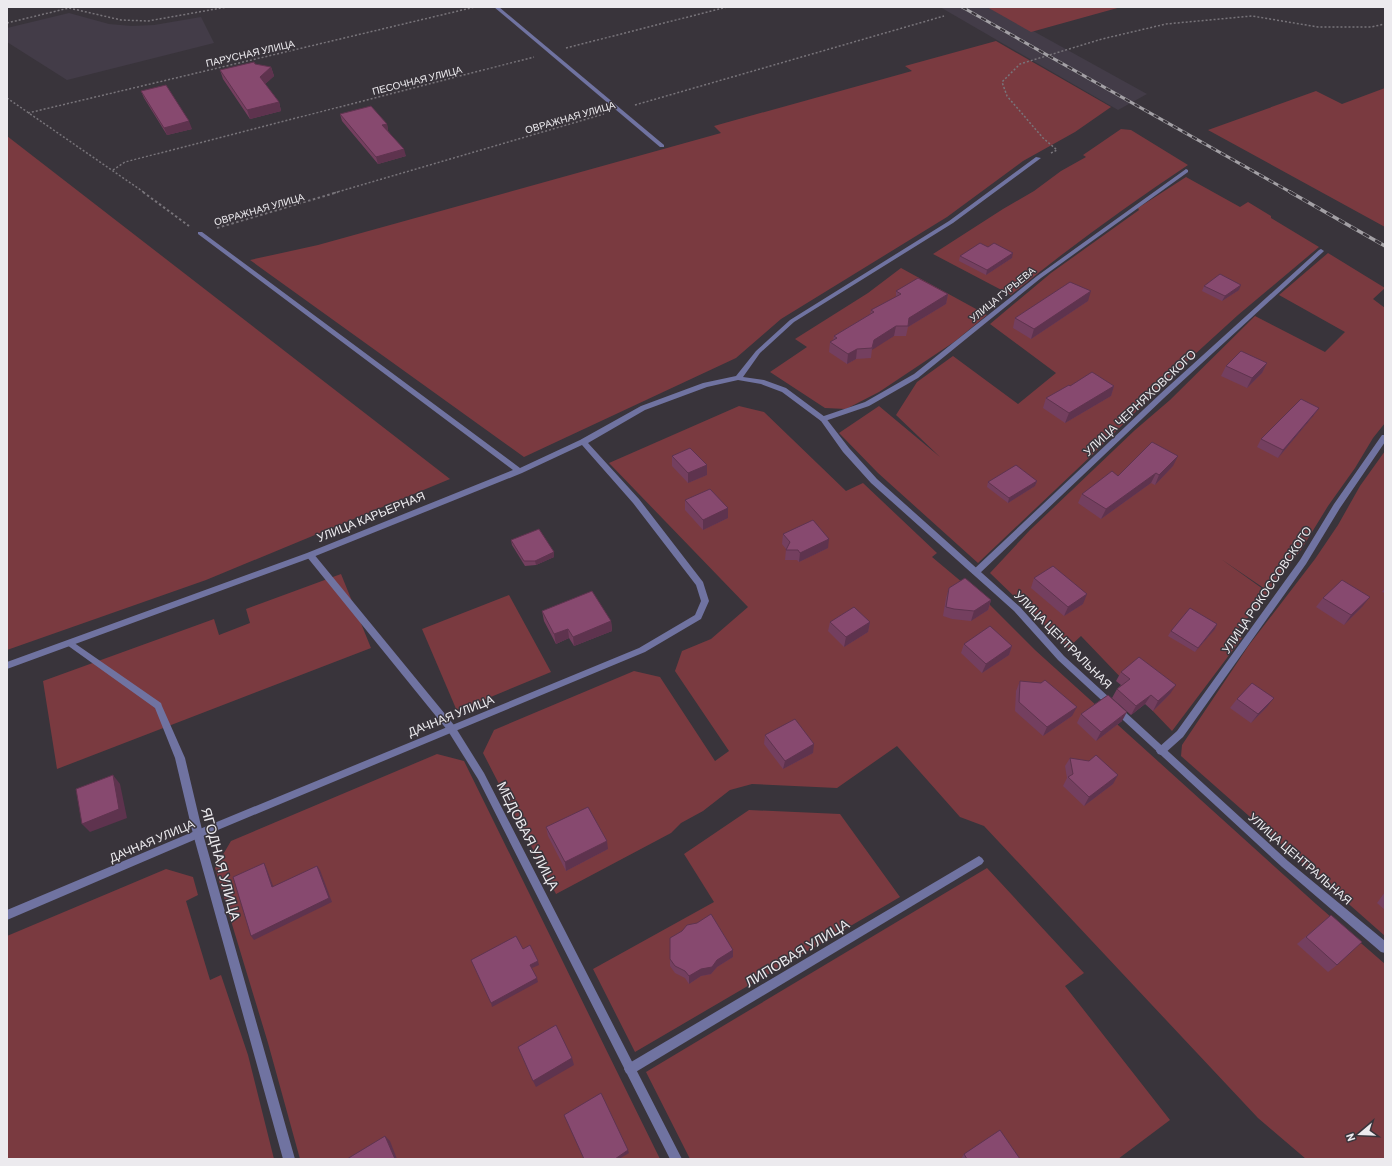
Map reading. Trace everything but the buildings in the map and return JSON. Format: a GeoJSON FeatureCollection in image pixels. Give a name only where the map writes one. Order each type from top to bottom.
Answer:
{"type":"FeatureCollection","features":[{"type":"Feature","properties":{"kind":"street"},"geometry":{"type":"LineString","coordinates":[[496,7],[617,110],[662,146]]}},
{"type":"Feature","properties":{"kind":"street"},"geometry":{"type":"LineString","coordinates":[[738,378],[758,352],[792,321],[951,222],[1038,158]]}},
{"type":"Feature","properties":{"kind":"street","name":"УЛИЦА ГУРЬЕВА"},"geometry":{"type":"LineString","coordinates":[[823,419],[868,404],[916,376],[1039,277],[1186,171]]}},
{"type":"Feature","properties":{"kind":"street"},"geometry":{"type":"LineString","coordinates":[[200,234],[518,471]]}},
{"type":"Feature","properties":{"kind":"street","name":"УЛИЦА ЧЕРНЯХОВСКОГО"},"geometry":{"type":"LineString","coordinates":[[976,572],[1162,396],[1321,251]]}},
{"type":"Feature","properties":{"kind":"street","name":"УЛИЦА ЦЕНТРАЛЬНАЯ"},"geometry":{"type":"LineString","coordinates":[[738,378],[762,382],[784,390],[823,419],[846,450],[874,481],[1017,609],[1061,658],[1285,864],[1385,948]]}},
{"type":"Feature","properties":{"kind":"street","name":"УЛИЦА КАРЬЕРНАЯ"},"geometry":{"type":"LineString","coordinates":[[7,666],[310,554],[518,471],[584,442],[643,408],[705,385],[738,378]]}},
{"type":"Feature","properties":{"kind":"street","name":"УЛИЦА РОКОССОВСКОГО"},"geometry":{"type":"LineString","coordinates":[[1161,751],[1180,734],[1303,562],[1337,506],[1385,437]]}},
{"type":"Feature","properties":{"kind":"street","name":"ДАЧНАЯ УЛИЦА"},"geometry":{"type":"LineString","coordinates":[[7,916],[451,728],[642,650],[698,617],[705,601],[700,584],[636,501],[584,442]]}},
{"type":"Feature","properties":{"kind":"street","name":"МЕДОВАЯ УЛИЦА"},"geometry":{"type":"LineString","coordinates":[[310,554],[451,728],[481,776],[676,1159]]}},
{"type":"Feature","properties":{"kind":"street","name":"ЯГОДНАЯ УЛИЦА"},"geometry":{"type":"LineString","coordinates":[[70,643],[158,706],[180,758],[198,834],[289,1159]]}},
{"type":"Feature","properties":{"kind":"street","name":"ЛИПОВАЯ УЛИЦА"},"geometry":{"type":"LineString","coordinates":[[630,1069],[979,861]]}},
{"type":"Feature","properties":{"kind":"path"},"geometry":{"type":"LineString","coordinates":[[7,23],[69,8],[121,20],[148,21],[227,7]]}},
{"type":"Feature","properties":{"kind":"path","name":"ПАРУСНАЯ УЛИЦА"},"geometry":{"type":"LineString","coordinates":[[27,114],[475,7]]}},
{"type":"Feature","properties":{"kind":"path","name":"ПЕСОЧНАЯ УЛИЦА"},"geometry":{"type":"LineString","coordinates":[[113,170],[124,162],[727,7]]}},
{"type":"Feature","properties":{"kind":"path","name":"ОВРАЖНАЯ УЛИЦА"},"geometry":{"type":"LineString","coordinates":[[200,234],[617,110],[944,16]]}},
{"type":"Feature","properties":{"kind":"path"},"geometry":{"type":"LineString","coordinates":[[1038,158],[1058,150],[1043,138],[1007,96],[1002,82],[1020,64],[1102,39],[1166,24],[1252,16],[1318,27],[1371,27],[1385,24]]}},
{"type":"Feature","properties":{"kind":"path"},"geometry":{"type":"LineString","coordinates":[[7,98],[27,114],[113,170],[200,234]]}},
{"type":"Feature","properties":{"kind":"shaded area"},"geometry":{"type":"Polygon","coordinates":[[[940,7],[990,7],[1147,94],[1118,110],[940,7]]]}},
{"type":"Feature","properties":{"kind":"shaded area"},"geometry":{"type":"Polygon","coordinates":[[[987,7],[1121,7],[1031,32],[987,7]]]}},
{"type":"Feature","properties":{"kind":"shaded area"},"geometry":{"type":"Polygon","coordinates":[[[69,13],[109,24],[132,26],[154,25],[201,17],[214,43],[67,80],[7,42],[7,28],[69,13]]]}},
{"type":"Feature","properties":{"kind":"shaded area"},"geometry":{"type":"Polygon","coordinates":[[[996,41],[1111,107],[1075,132],[1023,161],[947,217],[781,319],[736,358],[524,457],[250,260],[318,245],[721,133],[714,126],[912,71],[905,66],[996,41]]]}},
{"type":"Feature","properties":{"kind":"shaded area"},"geometry":{"type":"Polygon","coordinates":[[[1385,88],[1385,227],[1208,130],[1316,91],[1342,104],[1385,88]]]}},
{"type":"Feature","properties":{"kind":"shaded area"},"geometry":{"type":"Polygon","coordinates":[[[1121,129],[1131,130],[1188,165],[1098,228],[1011,295],[933,254],[1034,191],[1061,171],[1086,157],[1083,155],[1121,129]]]}},
{"type":"Feature","properties":{"kind":"shaded area"},"geometry":{"type":"Polygon","coordinates":[[[7,136],[450,479],[206,580],[7,650],[7,136]]]}},
{"type":"Feature","properties":{"kind":"shaded area"},"geometry":{"type":"Polygon","coordinates":[[[1186,177],[1240,207],[1248,202],[1271,216],[1271,218],[1319,247],[1238,315],[1182,366],[1092,455],[978,563],[878,473],[839,433],[879,406],[940,457],[896,415],[917,382],[953,356],[1018,404],[1056,373],[990,324],[1051,273],[1139,210],[1138,208],[1186,177]]]}},
{"type":"Feature","properties":{"kind":"shaded area"},"geometry":{"type":"Polygon","coordinates":[[[1328,253],[1385,288],[1373,299],[1385,308],[1385,423],[1373,438],[1355,468],[1328,506],[1301,550],[1268,591],[1221,559],[1270,594],[1234,633],[1242,638],[1172,731],[1081,636],[1068,648],[990,573],[1030,530],[1135,430],[1170,400],[1255,316],[1325,352],[1345,332],[1279,295],[1328,253]]]}},
{"type":"Feature","properties":{"kind":"shaded area"},"geometry":{"type":"Polygon","coordinates":[[[901,268],[987,315],[954,342],[879,392],[846,409],[825,408],[770,372],[807,347],[795,339],[868,293],[901,268]]]}},
{"type":"Feature","properties":{"kind":"shaded area"},"geometry":{"type":"Polygon","coordinates":[[[739,406],[764,412],[846,491],[863,483],[937,553],[932,557],[963,583],[966,581],[1035,650],[1316,904],[1385,964],[1385,1159],[1306,1159],[1258,1118],[984,826],[960,817],[897,746],[837,788],[752,784],[730,790],[703,811],[681,823],[671,833],[556,894],[483,753],[494,730],[634,671],[660,677],[715,761],[729,751],[675,671],[682,651],[711,639],[748,607],[609,463],[739,406]]]}},
{"type":"Feature","properties":{"kind":"shaded area"},"geometry":{"type":"Polygon","coordinates":[[[1385,451],[1385,936],[1181,756],[1182,745],[1249,645],[1315,559],[1338,525],[1360,486],[1385,451]]]}},
{"type":"Feature","properties":{"kind":"shaded area"},"geometry":{"type":"Polygon","coordinates":[[[341,574],[371,648],[57,769],[43,681],[214,619],[219,635],[250,623],[246,609],[341,574]]]}},
{"type":"Feature","properties":{"kind":"shaded area"},"geometry":{"type":"Polygon","coordinates":[[[509,595],[551,672],[457,711],[422,629],[509,595]]]}},
{"type":"Feature","properties":{"kind":"shaded area"},"geometry":{"type":"Polygon","coordinates":[[[437,754],[464,761],[660,1159],[300,1159],[268,1043],[215,868],[231,841],[437,754]]]}},
{"type":"Feature","properties":{"kind":"shaded area"},"geometry":{"type":"Polygon","coordinates":[[[749,810],[840,814],[900,897],[635,1052],[593,969],[714,902],[684,854],[749,810]]]}},
{"type":"Feature","properties":{"kind":"shaded area"},"geometry":{"type":"Polygon","coordinates":[[[987,868],[1084,973],[1065,986],[1170,1120],[1118,1159],[690,1159],[646,1072],[987,868]]]}},
{"type":"Feature","properties":{"kind":"shaded area"},"geometry":{"type":"Polygon","coordinates":[[[166,869],[193,877],[198,895],[186,901],[210,980],[221,975],[248,1055],[274,1159],[7,1159],[7,936],[166,869]]]}},
{"type":"Feature","properties":{"kind":"railway"},"geometry":{"type":"LineString","coordinates":[[962,7],[1292,193]]}},
{"type":"Feature","properties":{"kind":"railway"},"geometry":{"type":"LineString","coordinates":[[1290,192],[1385,246]]}}]}
